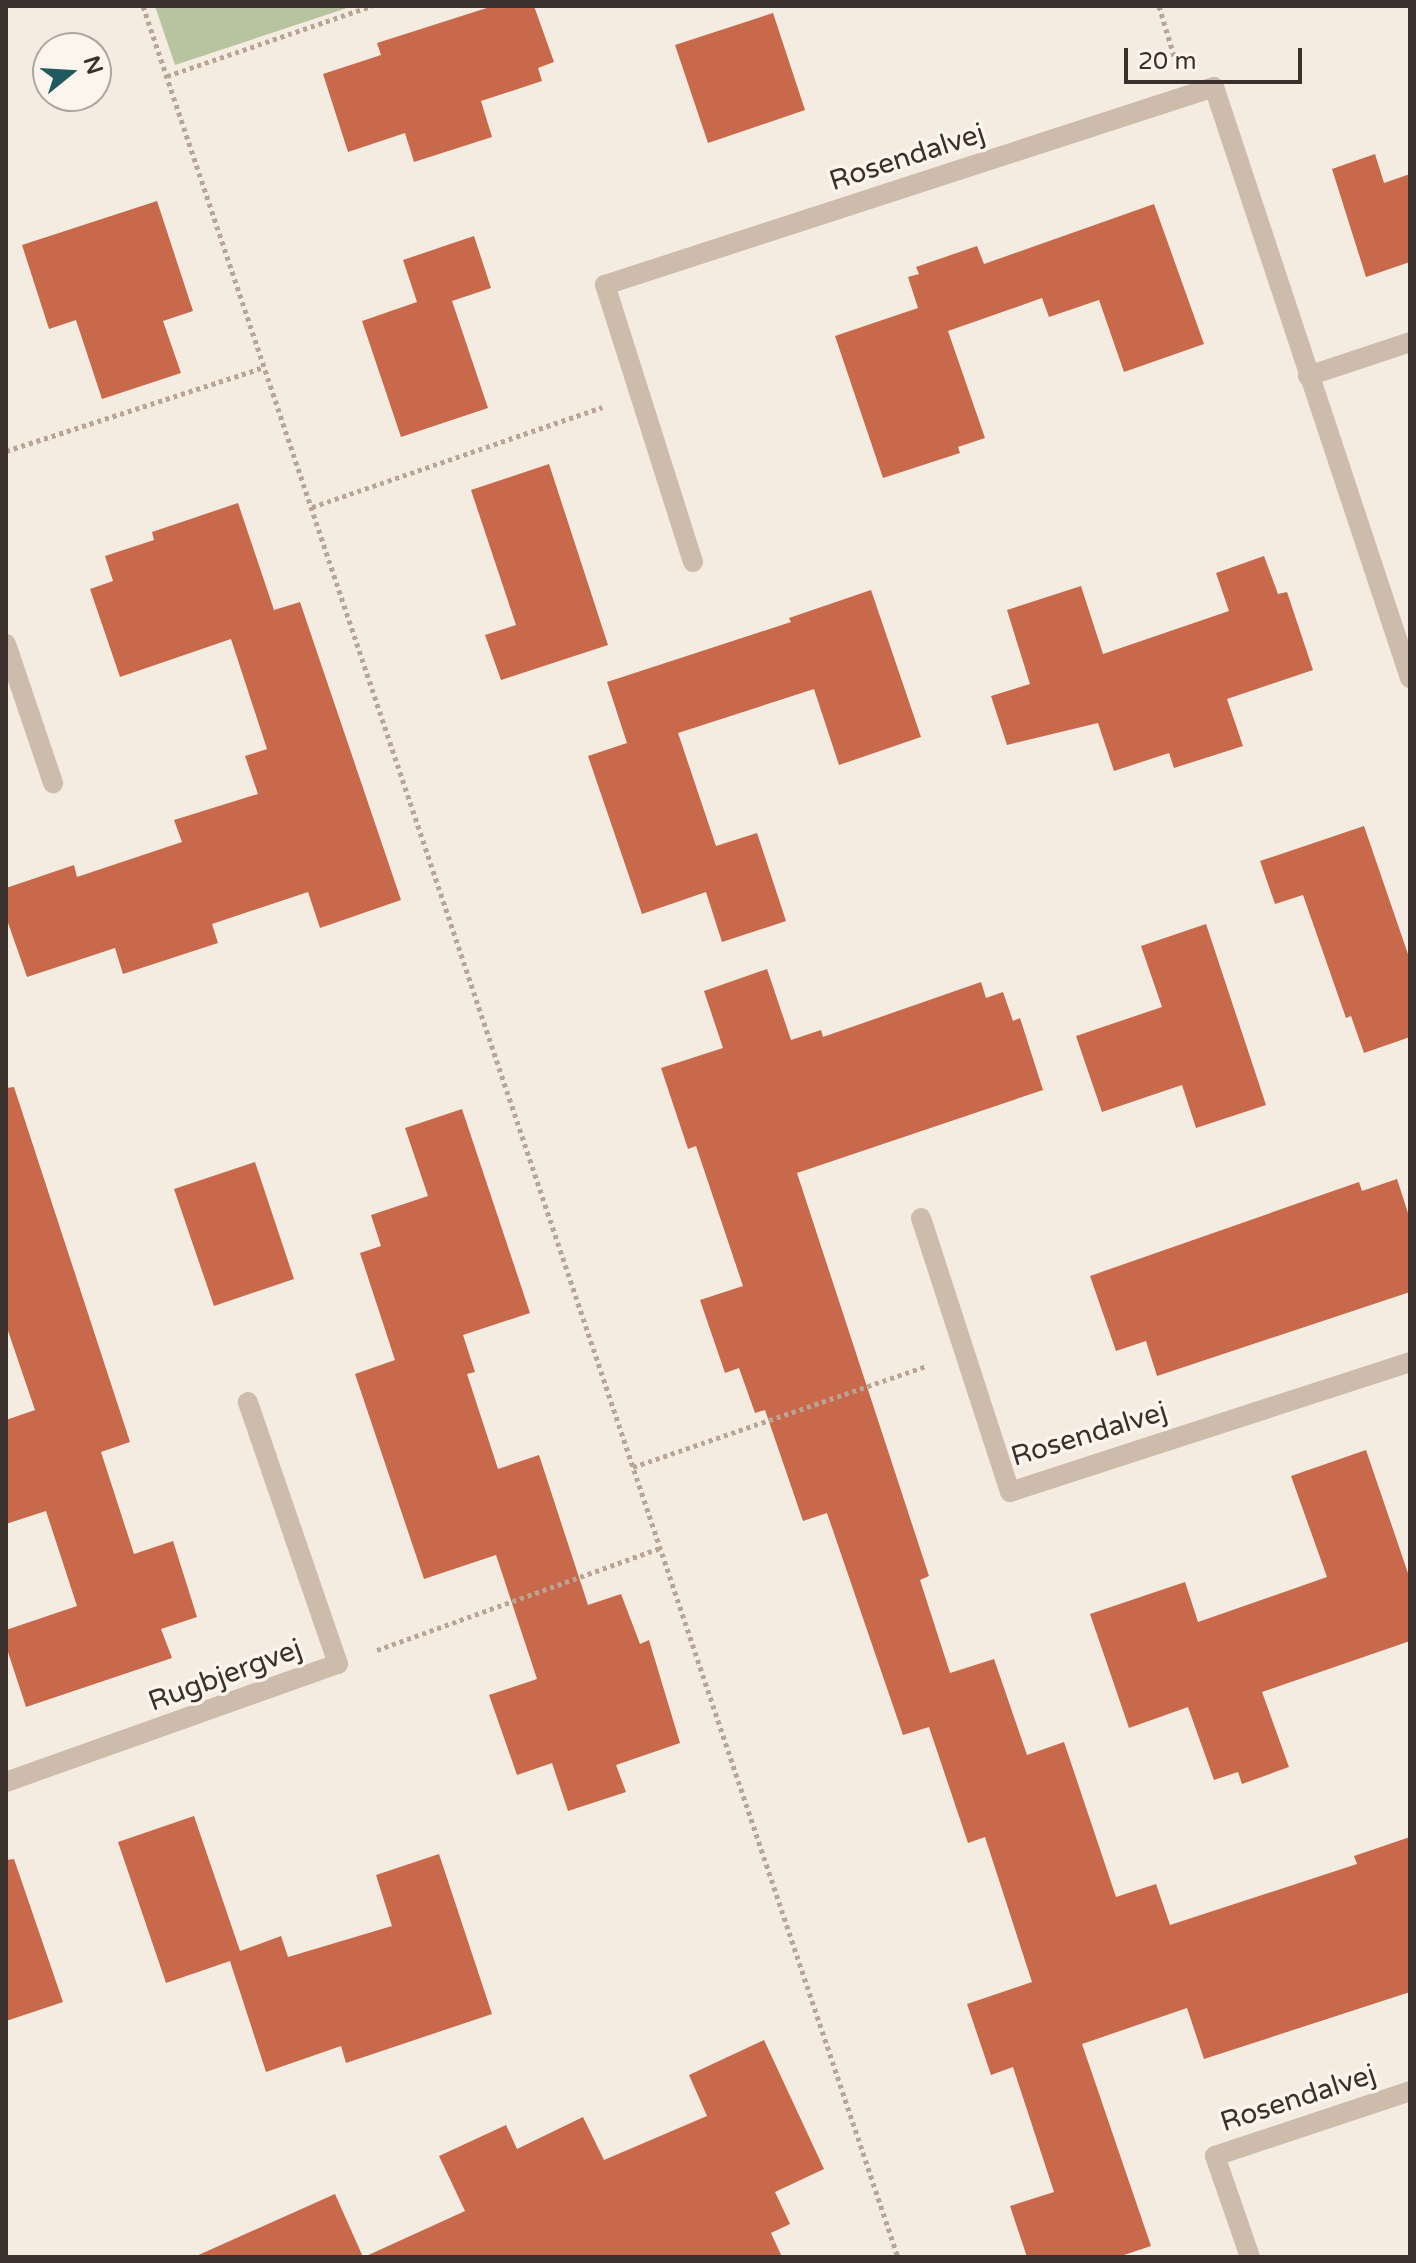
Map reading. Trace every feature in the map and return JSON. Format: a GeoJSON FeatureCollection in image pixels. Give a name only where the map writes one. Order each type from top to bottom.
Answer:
{"type":"FeatureCollection","features":[{"type":"Feature","properties":{"kind":"street","name":"Rosendalvej"},"geometry":{"type":"LineString","coordinates":[[693,562],[605,285],[1214,87],[1410,678]]}},
{"type":"Feature","properties":{"kind":"street"},"geometry":{"type":"LineString","coordinates":[[1308,376],[1410,342]]}},
{"type":"Feature","properties":{"kind":"street"},"geometry":{"type":"LineString","coordinates":[[6,644],[53,783]]}},
{"type":"Feature","properties":{"kind":"street","name":"Rosendalvej"},"geometry":{"type":"LineString","coordinates":[[921,1218],[1010,1492],[1410,1362]]}},
{"type":"Feature","properties":{"kind":"street","name":"Rugbjergvej"},"geometry":{"type":"LineString","coordinates":[[6,1782],[338,1664],[248,1402]]}},
{"type":"Feature","properties":{"kind":"street","name":"Rosendalvej"},"geometry":{"type":"LineString","coordinates":[[1250,2257],[1215,2156],[1410,2091]]}},
{"type":"Feature","properties":{"kind":"path"},"geometry":{"type":"LineString","coordinates":[[143,6],[898,2257]]}},
{"type":"Feature","properties":{"kind":"path"},"geometry":{"type":"LineString","coordinates":[[167,76],[372,6]]}},
{"type":"Feature","properties":{"kind":"path"},"geometry":{"type":"LineString","coordinates":[[1159,6],[1186,96]]}},
{"type":"Feature","properties":{"kind":"path"},"geometry":{"type":"LineString","coordinates":[[6,451],[265,367]]}},
{"type":"Feature","properties":{"kind":"path"},"geometry":{"type":"LineString","coordinates":[[312,507],[639,395]]}},
{"type":"Feature","properties":{"kind":"path"},"geometry":{"type":"LineString","coordinates":[[633,1467],[965,1353]]}},
{"type":"Feature","properties":{"kind":"path"},"geometry":{"type":"LineString","coordinates":[[338,1664],[661,1548]]}},
{"type":"Feature","properties":{"kind":"green space"},"geometry":{"type":"Polygon","coordinates":[[[155,6],[353,6],[175,65],[155,6]]]}},
{"type":"Feature","properties":{"kind":"building"},"geometry":{"type":"Polygon","coordinates":[[[493,6],[534,6],[554,62],[538,68],[542,81],[481,101],[492,137],[414,162],[405,133],[348,152],[323,74],[381,55],[377,43],[493,6]]]}},
{"type":"Feature","properties":{"kind":"building"},"geometry":{"type":"Polygon","coordinates":[[[773,13],[805,110],[708,143],[675,45],[773,13]]]}},
{"type":"Feature","properties":{"kind":"building"},"geometry":{"type":"Polygon","coordinates":[[[1375,154],[1384,183],[1410,174],[1410,262],[1366,277],[1332,169],[1375,154]]]}},
{"type":"Feature","properties":{"kind":"building"},"geometry":{"type":"Polygon","coordinates":[[[157,201],[193,311],[163,321],[181,373],[102,399],[76,320],[49,329],[22,245],[157,201]]]}},
{"type":"Feature","properties":{"kind":"building"},"geometry":{"type":"Polygon","coordinates":[[[1154,204],[1204,344],[1124,372],[1099,300],[1049,317],[1042,298],[948,331],[985,438],[958,447],[960,453],[883,478],[835,336],[918,308],[908,277],[919,274],[916,267],[977,246],[984,264],[1154,204]]]}},
{"type":"Feature","properties":{"kind":"building"},"geometry":{"type":"Polygon","coordinates":[[[474,236],[491,288],[452,301],[488,408],[401,437],[362,321],[417,302],[403,260],[474,236]]]}},
{"type":"Feature","properties":{"kind":"building"},"geometry":{"type":"Polygon","coordinates":[[[549,464],[608,645],[501,680],[485,635],[516,625],[471,490],[549,464]]]}},
{"type":"Feature","properties":{"kind":"building"},"geometry":{"type":"Polygon","coordinates":[[[238,503],[274,610],[300,602],[401,900],[320,928],[308,892],[212,924],[218,943],[123,974],[115,948],[27,977],[6,917],[6,888],[74,865],[77,877],[182,842],[174,820],[258,794],[245,756],[267,749],[231,639],[120,677],[90,589],[113,581],[105,556],[154,540],[152,532],[238,503]]]}},
{"type":"Feature","properties":{"kind":"building"},"geometry":{"type":"Polygon","coordinates":[[[1264,556],[1278,594],[1287,592],[1313,670],[1227,699],[1243,746],[1174,768],[1169,753],[1114,771],[1098,723],[1007,745],[991,696],[1030,684],[1007,610],[1081,586],[1103,654],[1229,611],[1216,573],[1264,556]]]}},
{"type":"Feature","properties":{"kind":"building"},"geometry":{"type":"Polygon","coordinates":[[[871,590],[921,737],[839,765],[814,689],[678,733],[716,846],[757,833],[786,921],[722,942],[706,892],[642,914],[588,756],[627,743],[607,682],[791,622],[789,618],[871,590]]]}},
{"type":"Feature","properties":{"kind":"building"},"geometry":{"type":"Polygon","coordinates":[[[1364,826],[1410,960],[1410,1037],[1364,1053],[1351,1016],[1346,1018],[1303,895],[1275,904],[1260,861],[1364,826]]]}},
{"type":"Feature","properties":{"kind":"building"},"geometry":{"type":"Polygon","coordinates":[[[1206,924],[1266,1105],[1196,1128],[1182,1085],[1102,1112],[1076,1036],[1162,1007],[1141,946],[1206,924]]]}},
{"type":"Feature","properties":{"kind":"building"},"geometry":{"type":"Polygon","coordinates":[[[767,969],[791,1040],[821,1030],[823,1037],[981,982],[986,998],[1003,992],[1013,1021],[1020,1018],[1043,1090],[797,1173],[929,1576],[920,1580],[950,1673],[994,1659],[1027,1755],[1064,1742],[1116,1897],[1156,1884],[1170,1925],[1357,1864],[1354,1856],[1410,1837],[1410,1992],[1204,2059],[1187,2008],[1082,2044],[1151,2246],[1118,2257],[1027,2257],[1010,2206],[1054,2192],[1013,2067],[991,2075],[967,2004],[1032,1982],[985,1837],[968,1843],[929,1727],[903,1735],[827,1513],[803,1521],[765,1410],[755,1413],[739,1368],[725,1373],[700,1300],[743,1286],[696,1146],[688,1149],[661,1068],[723,1048],[704,991],[767,969]]]}},
{"type":"Feature","properties":{"kind":"building"},"geometry":{"type":"Polygon","coordinates":[[[14,1087],[130,1442],[101,1452],[134,1554],[173,1541],[197,1617],[161,1629],[172,1658],[26,1707],[6,1646],[6,1630],[77,1606],[46,1511],[6,1524],[6,1420],[35,1410],[6,1325],[6,1088],[14,1087]]]}},
{"type":"Feature","properties":{"kind":"building"},"geometry":{"type":"Polygon","coordinates":[[[462,1109],[530,1313],[463,1335],[475,1372],[467,1374],[498,1469],[539,1455],[588,1605],[621,1594],[640,1644],[649,1640],[680,1743],[616,1765],[626,1792],[568,1811],[552,1763],[517,1775],[489,1695],[537,1679],[496,1555],[424,1579],[355,1374],[395,1360],[360,1253],[381,1246],[371,1215],[428,1196],[405,1128],[462,1109]]]}},
{"type":"Feature","properties":{"kind":"building"},"geometry":{"type":"Polygon","coordinates":[[[255,1162],[294,1279],[214,1306],[174,1189],[255,1162]]]}},
{"type":"Feature","properties":{"kind":"building"},"geometry":{"type":"Polygon","coordinates":[[[1397,1179],[1410,1219],[1410,1292],[1157,1376],[1146,1341],[1116,1351],[1090,1276],[1359,1182],[1362,1191],[1397,1179]]]}},
{"type":"Feature","properties":{"kind":"building"},"geometry":{"type":"Polygon","coordinates":[[[1366,1450],[1410,1579],[1410,1641],[1262,1692],[1289,1767],[1242,1784],[1238,1772],[1214,1780],[1188,1707],[1129,1728],[1090,1614],[1185,1582],[1198,1622],[1327,1577],[1291,1476],[1366,1450]]]}},
{"type":"Feature","properties":{"kind":"building"},"geometry":{"type":"Polygon","coordinates":[[[194,1816],[240,1951],[281,1936],[288,1957],[392,1926],[376,1875],[439,1854],[492,2014],[346,2063],[341,2046],[266,2072],[230,1961],[166,1983],[118,1842],[194,1816]]]}},
{"type":"Feature","properties":{"kind":"building"},"geometry":{"type":"Polygon","coordinates":[[[14,1859],[63,2002],[6,2021],[6,1860],[14,1859]]]}},
{"type":"Feature","properties":{"kind":"building"},"geometry":{"type":"Polygon","coordinates":[[[764,2040],[824,2169],[775,2192],[790,2224],[771,2233],[782,2257],[364,2257],[465,2211],[439,2156],[506,2125],[517,2149],[583,2117],[604,2160],[707,2116],[689,2075],[764,2040]]]}},
{"type":"Feature","properties":{"kind":"building"},"geometry":{"type":"Polygon","coordinates":[[[335,2194],[363,2257],[194,2257],[335,2194]]]}}]}
